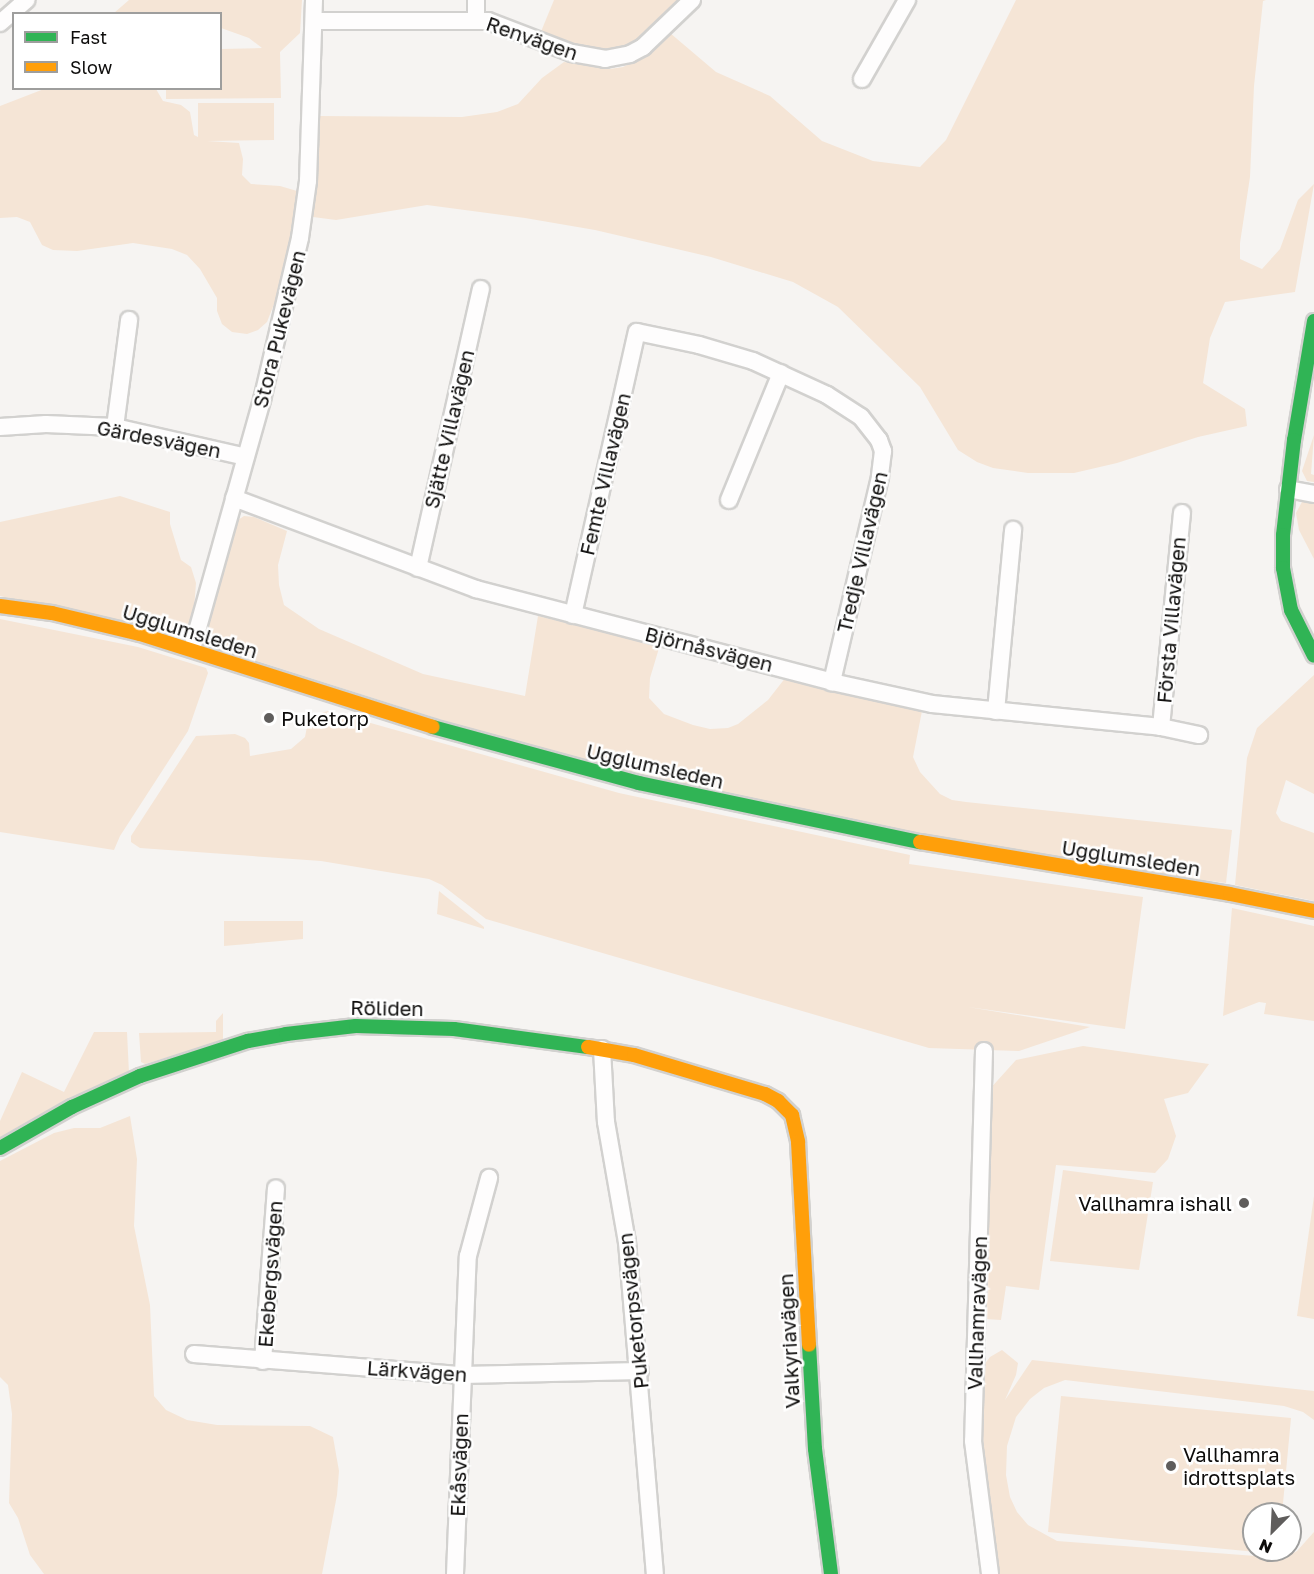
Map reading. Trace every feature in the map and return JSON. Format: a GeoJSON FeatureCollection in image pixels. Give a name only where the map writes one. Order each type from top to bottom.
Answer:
{"type":"FeatureCollection","features":[{"type":"Feature","properties":{"kind":"street"},"geometry":{"type":"LineString","coordinates":[[12,12],[26,0]]}},
{"type":"Feature","properties":{"kind":"street","name":"Stora Pukevägen"},"geometry":{"type":"LineString","coordinates":[[192,649],[246,457],[294,270],[304,216],[309,157],[314,0]]}},
{"type":"Feature","properties":{"kind":"street"},"geometry":{"type":"LineString","coordinates":[[476,0],[476,20]]}},
{"type":"Feature","properties":{"kind":"street","name":"Renvägen"},"geometry":{"type":"LineString","coordinates":[[315,21],[476,20],[499,23],[572,53],[605,59],[630,54],[643,47],[692,0]]}},
{"type":"Feature","properties":{"kind":"street"},"geometry":{"type":"LineString","coordinates":[[862,80],[907,0]]}},
{"type":"Feature","properties":{"kind":"street"},"geometry":{"type":"LineString","coordinates":[[0,23],[12,12]]}},
{"type":"Feature","properties":{"kind":"street","name":"Sjätte Villavägen"},"geometry":{"type":"LineString","coordinates":[[417,568],[481,289]]}},
{"type":"Feature","properties":{"kind":"street"},"geometry":{"type":"LineString","coordinates":[[115,428],[129,320]]}},
{"type":"Feature","properties":{"kind":"street"},"geometry":{"type":"LineString","coordinates":[[1314,321],[1283,535],[1283,568],[1291,610],[1314,656]]}},
{"type":"Feature","properties":{"kind":"street","name":"Tredje Villavägen"},"geometry":{"type":"LineString","coordinates":[[637,332],[733,354],[781,373],[827,395],[861,417],[874,431],[882,451],[880,477],[832,682]]}},
{"type":"Feature","properties":{"kind":"street","name":"Femte Villavägen"},"geometry":{"type":"LineString","coordinates":[[573,615],[637,332]]}},
{"type":"Feature","properties":{"kind":"street"},"geometry":{"type":"LineString","coordinates":[[729,500],[781,373]]}},
{"type":"Feature","properties":{"kind":"street","name":"Gärdesvägen"},"geometry":{"type":"LineString","coordinates":[[0,427],[46,424],[115,428],[246,457]]}},
{"type":"Feature","properties":{"kind":"street"},"geometry":{"type":"LineString","coordinates":[[1288,489],[1314,494]]}},
{"type":"Feature","properties":{"kind":"street","name":"Björnåsvägen"},"geometry":{"type":"LineString","coordinates":[[234,498],[486,592],[705,646],[832,682],[932,704],[1161,727],[1199,735]]}},
{"type":"Feature","properties":{"kind":"street","name":"Första Villavägen"},"geometry":{"type":"LineString","coordinates":[[1161,727],[1182,513]]}},
{"type":"Feature","properties":{"kind":"street"},"geometry":{"type":"LineString","coordinates":[[996,711],[1013,530]]}},
{"type":"Feature","properties":{"kind":"street","name":"Ugglumsleden"},"geometry":{"type":"LineString","coordinates":[[0,606],[52,613],[192,649],[433,728],[639,783],[888,837],[1230,894],[1314,911]]}},
{"type":"Feature","properties":{"kind":"street","name":"Röliden"},"geometry":{"type":"LineString","coordinates":[[0,1148],[72,1107],[140,1076],[224,1048],[286,1034],[356,1026],[454,1029],[634,1055],[765,1094],[786,1107]]}},
{"type":"Feature","properties":{"kind":"street","name":"Puketorpsvägen"},"geometry":{"type":"LineString","coordinates":[[602,1049],[606,1122],[627,1242],[640,1371],[655,1574]]}},
{"type":"Feature","properties":{"kind":"street","name":"Vallhamravägen"},"geometry":{"type":"LineString","coordinates":[[984,1051],[974,1441],[990,1574]]}},
{"type":"Feature","properties":{"kind":"street","name":"Valkyriavägen"},"geometry":{"type":"LineString","coordinates":[[786,1107],[792,1115],[798,1142],[814,1449],[831,1574]]}},
{"type":"Feature","properties":{"kind":"street","name":"Ekåsvägen"},"geometry":{"type":"LineString","coordinates":[[455,1574],[468,1256],[489,1178]]}},
{"type":"Feature","properties":{"kind":"street","name":"Ekebergsvägen"},"geometry":{"type":"LineString","coordinates":[[263,1361],[276,1188]]}},
{"type":"Feature","properties":{"kind":"street","name":"Lärkvägen"},"geometry":{"type":"LineString","coordinates":[[194,1354],[462,1375],[640,1371]]}},
{"type":"Feature","properties":{"kind":"shaded area"},"geometry":{"type":"Polygon","coordinates":[[[129,0],[302,0],[300,33],[280,52],[281,98],[166,99],[166,90],[222,90],[222,49],[262,48],[249,38],[222,28],[222,12],[115,12],[129,0]]]}},
{"type":"Feature","properties":{"kind":"shaded area"},"geometry":{"type":"Polygon","coordinates":[[[554,0],[681,0],[660,23],[632,46],[609,53],[592,52],[540,34],[554,0]]]}},
{"type":"Feature","properties":{"kind":"shaded area"},"geometry":{"type":"Polygon","coordinates":[[[1016,0],[1266,0],[1263,1],[1254,86],[1250,177],[1240,243],[1240,259],[1262,269],[1280,249],[1298,200],[1314,184],[1295,292],[1225,302],[1210,338],[1203,383],[1245,409],[1247,426],[1198,437],[1117,463],[1074,473],[1028,473],[993,468],[977,462],[958,450],[920,387],[838,307],[793,282],[711,257],[595,230],[525,218],[427,205],[336,220],[313,217],[318,116],[462,117],[497,112],[518,104],[542,78],[564,62],[610,69],[623,67],[650,54],[670,33],[716,72],[770,96],[822,141],[873,161],[920,167],[946,140],[1016,0]]]}},
{"type":"Feature","properties":{"kind":"shaded area"},"geometry":{"type":"Polygon","coordinates":[[[41,90],[157,90],[163,101],[181,105],[190,112],[194,135],[198,137],[198,103],[274,103],[274,140],[207,141],[239,143],[243,159],[242,175],[251,184],[280,186],[297,191],[297,208],[276,299],[267,322],[258,330],[247,334],[232,332],[222,324],[217,311],[217,298],[200,269],[187,255],[172,249],[133,243],[77,251],[53,250],[42,245],[30,222],[17,217],[0,218],[0,106],[41,90]]]}},
{"type":"Feature","properties":{"kind":"shaded area"},"geometry":{"type":"Polygon","coordinates":[[[1314,435],[1311,474],[1314,475],[1314,482],[1307,481],[1302,471],[1314,435]]]}},
{"type":"Feature","properties":{"kind":"shaded area"},"geometry":{"type":"Polygon","coordinates":[[[120,496],[170,512],[170,524],[181,560],[191,567],[196,583],[194,609],[188,627],[180,636],[0,596],[0,522],[120,496]]]}},
{"type":"Feature","properties":{"kind":"shaded area"},"geometry":{"type":"Polygon","coordinates":[[[1303,500],[1314,502],[1314,559],[1299,530],[1296,513],[1303,500]]]}},
{"type":"Feature","properties":{"kind":"shaded area"},"geometry":{"type":"Polygon","coordinates":[[[244,516],[254,517],[287,531],[278,565],[279,585],[284,605],[319,629],[423,674],[525,696],[538,616],[660,645],[650,678],[649,698],[664,714],[693,725],[710,729],[728,728],[738,724],[768,700],[786,677],[922,711],[913,757],[920,772],[940,794],[952,800],[966,802],[1232,830],[1226,883],[1015,855],[595,769],[207,645],[205,639],[231,531],[235,522],[244,516]]]}},
{"type":"Feature","properties":{"kind":"shaded area"},"geometry":{"type":"Polygon","coordinates":[[[0,619],[138,647],[206,668],[208,673],[188,731],[120,836],[114,850],[0,832],[0,619]]]}},
{"type":"Feature","properties":{"kind":"shaded area"},"geometry":{"type":"Polygon","coordinates":[[[1314,675],[1314,794],[1286,780],[1276,813],[1281,821],[1314,833],[1314,901],[1235,885],[1247,758],[1257,728],[1314,675]]]}},
{"type":"Feature","properties":{"kind":"shaded area"},"geometry":{"type":"Polygon","coordinates":[[[328,711],[619,793],[910,855],[909,864],[1143,897],[1125,1029],[968,1007],[1090,1027],[1019,1051],[929,1048],[486,919],[442,885],[429,879],[321,861],[140,848],[131,842],[131,836],[196,736],[235,734],[245,738],[249,743],[250,756],[291,749],[305,737],[309,716],[328,711]]]}},
{"type":"Feature","properties":{"kind":"shaded area"},"geometry":{"type":"Polygon","coordinates":[[[439,891],[484,927],[484,929],[437,914],[439,891]]]}},
{"type":"Feature","properties":{"kind":"shaded area"},"geometry":{"type":"Polygon","coordinates":[[[1232,908],[1314,926],[1314,1021],[1264,1014],[1266,1003],[1259,1002],[1223,1016],[1232,908]]]}},
{"type":"Feature","properties":{"kind":"shaded area"},"geometry":{"type":"Polygon","coordinates":[[[224,921],[303,921],[303,939],[224,946],[224,921]]]}},
{"type":"Feature","properties":{"kind":"shaded area"},"geometry":{"type":"Polygon","coordinates":[[[223,1013],[223,1041],[145,1064],[141,1062],[139,1033],[216,1032],[216,1021],[223,1013]]]}},
{"type":"Feature","properties":{"kind":"shaded area"},"geometry":{"type":"Polygon","coordinates":[[[94,1032],[127,1032],[129,1073],[0,1140],[0,1121],[22,1072],[64,1092],[94,1032]]]}},
{"type":"Feature","properties":{"kind":"shaded area"},"geometry":{"type":"Polygon","coordinates":[[[1083,1046],[1209,1064],[1188,1093],[1164,1099],[1176,1136],[1168,1159],[1155,1173],[1056,1165],[1039,1290],[1006,1286],[1001,1320],[985,1319],[988,1091],[1016,1060],[1083,1046]]]}},
{"type":"Feature","properties":{"kind":"shaded area"},"geometry":{"type":"Polygon","coordinates":[[[130,1116],[137,1159],[134,1226],[150,1305],[154,1396],[166,1410],[187,1420],[217,1425],[310,1426],[333,1437],[339,1471],[337,1495],[322,1574],[44,1574],[30,1555],[18,1518],[9,1503],[12,1414],[8,1385],[0,1377],[0,1161],[54,1133],[74,1128],[100,1128],[130,1116]]]}},
{"type":"Feature","properties":{"kind":"shaded area"},"geometry":{"type":"Polygon","coordinates":[[[1063,1170],[1153,1182],[1139,1270],[1050,1261],[1063,1170]]]}},
{"type":"Feature","properties":{"kind":"shaded area"},"geometry":{"type":"Polygon","coordinates":[[[1314,1196],[1314,1319],[1297,1316],[1314,1196]]]}},
{"type":"Feature","properties":{"kind":"shaded area"},"geometry":{"type":"Polygon","coordinates":[[[1002,1350],[1018,1363],[1016,1375],[1005,1400],[1032,1360],[1314,1391],[1314,1420],[1303,1412],[1284,1406],[1065,1380],[1044,1388],[1030,1399],[1016,1417],[1007,1446],[1006,1475],[1010,1497],[1017,1512],[1028,1525],[1057,1541],[1242,1555],[1242,1562],[1302,1562],[1302,1545],[1314,1532],[1314,1574],[995,1574],[986,1504],[980,1370],[990,1357],[1002,1350]]]}},
{"type":"Feature","properties":{"kind":"shaded area","name":"Vallhamra idrottsplats"},"geometry":{"type":"Polygon","coordinates":[[[1061,1396],[1291,1418],[1283,1502],[1242,1502],[1242,1551],[1048,1532],[1061,1396]]]}},
{"type":"Feature","properties":{"kind":"traffic: fast"},"geometry":{"type":"LineString","coordinates":[[1314,321],[1294,440],[1283,535],[1283,568],[1291,610],[1314,656]]}},
{"type":"Feature","properties":{"kind":"traffic: fast"},"geometry":{"type":"LineString","coordinates":[[433,727],[639,783],[920,842]]}},
{"type":"Feature","properties":{"kind":"traffic: fast"},"geometry":{"type":"LineString","coordinates":[[0,1148],[72,1107],[140,1076],[248,1041],[286,1034],[356,1026],[454,1029],[588,1047]]}},
{"type":"Feature","properties":{"kind":"traffic: fast"},"geometry":{"type":"LineString","coordinates":[[809,1345],[815,1449],[831,1574]]}},
{"type":"Feature","properties":{"kind":"traffic: slow"},"geometry":{"type":"LineString","coordinates":[[0,606],[52,613],[140,634],[433,727]]}},
{"type":"Feature","properties":{"kind":"traffic: slow"},"geometry":{"type":"LineString","coordinates":[[920,842],[1230,894],[1314,911]]}},
{"type":"Feature","properties":{"kind":"traffic: slow"},"geometry":{"type":"LineString","coordinates":[[588,1047],[634,1055],[765,1094],[778,1101],[792,1115],[798,1142],[809,1345]]}},
{"type":"Feature","properties":{"kind":"place","name":"Puketorp"},"geometry":{"type":"Point","coordinates":[269,718]}},
{"type":"Feature","properties":{"kind":"place","name":"Vallhamra ishall"},"geometry":{"type":"Point","coordinates":[1244,1203]}},
{"type":"Feature","properties":{"kind":"place","name":"Vallhamra idrottsplats"},"geometry":{"type":"Point","coordinates":[1171,1466]}}]}
